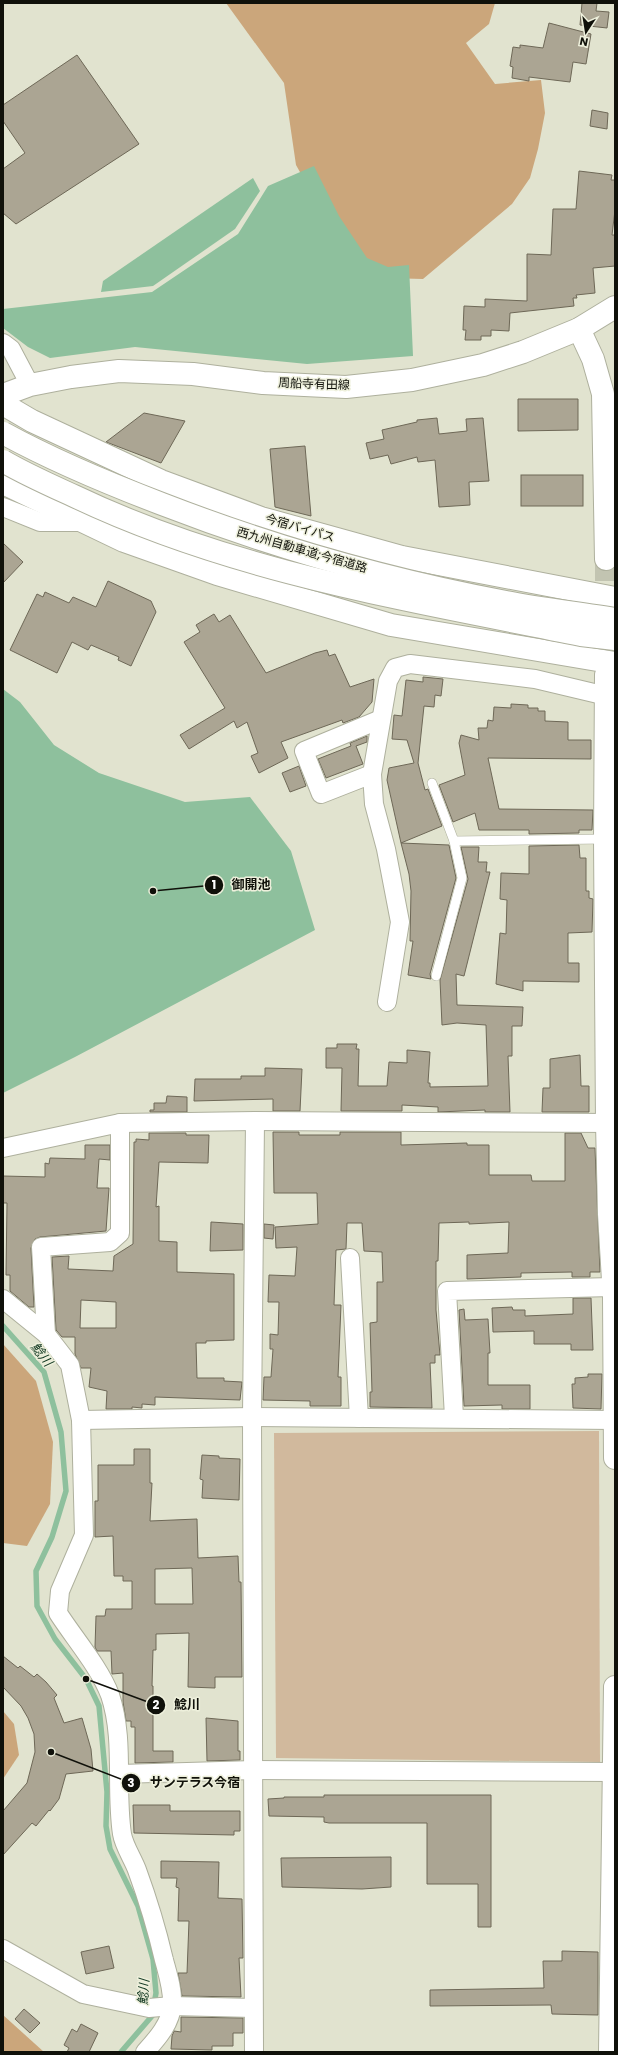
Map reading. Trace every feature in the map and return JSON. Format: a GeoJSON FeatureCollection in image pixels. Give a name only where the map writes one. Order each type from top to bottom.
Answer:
{"type":"FeatureCollection","features":[{"type":"Feature","properties":{"kind":"main road","name":"周船寺有田線"},"geometry":{"type":"LineString","coordinates":[[3,396],[30,385],[71,377],[119,371],[193,374],[263,383],[338,386],[412,380],[483,365],[523,352],[579,329],[615,307]]}},
{"type":"Feature","properties":{"kind":"main road"},"geometry":{"type":"LineString","coordinates":[[579,329],[593,359],[603,394],[609,538]]}},
{"type":"Feature","properties":{"kind":"main road","name":"今宿バイパス"},"geometry":{"type":"LineString","coordinates":[[3,404],[32,421],[161,481],[261,518],[402,557],[615,598]]}},
{"type":"Feature","properties":{"kind":"main road","name":"西九州自動車道;今宿道路"},"geometry":{"type":"LineString","coordinates":[[3,433],[90,477],[211,523],[314,555],[438,588],[508,602],[615,619]]}},
{"type":"Feature","properties":{"kind":"main road","name":"西九州自動車道;今宿道路"},"geometry":{"type":"LineString","coordinates":[[3,460],[17,469],[104,510],[204,549],[303,576],[356,588],[581,635],[615,639]]}},
{"type":"Feature","properties":{"kind":"main road"},"geometry":{"type":"LineString","coordinates":[[3,483],[124,540],[217,574],[391,625],[611,669],[610,996],[615,1458]]}},
{"type":"Feature","properties":{"kind":"main road"},"geometry":{"type":"LineString","coordinates":[[508,602],[615,610]]}},
{"type":"Feature","properties":{"kind":"main road"},"geometry":{"type":"LineString","coordinates":[[610,2052],[613,1999],[615,1687]]}},
{"type":"Feature","properties":{"kind":"street"},"geometry":{"type":"LineString","coordinates":[[3,343],[11,349],[30,385]]}},
{"type":"Feature","properties":{"kind":"street"},"geometry":{"type":"LineString","coordinates":[[3,507],[40,522],[84,522]]}},
{"type":"Feature","properties":{"kind":"street"},"geometry":{"type":"LineString","coordinates":[[387,1002],[400,922],[386,849],[374,804],[372,774],[388,681],[395,668],[410,664],[535,679],[610,697]]}},
{"type":"Feature","properties":{"kind":"street"},"geometry":{"type":"LineString","coordinates":[[372,774],[321,794],[304,751],[381,719]]}},
{"type":"Feature","properties":{"kind":"street"},"geometry":{"type":"LineString","coordinates":[[3,1148],[120,1123],[255,1121],[611,1123]]}},
{"type":"Feature","properties":{"kind":"street"},"geometry":{"type":"LineString","coordinates":[[254,2052],[252,1417],[255,1121]]}},
{"type":"Feature","properties":{"kind":"street"},"geometry":{"type":"LineString","coordinates":[[46,1334],[41,1247],[110,1242],[120,1233],[120,1123]]}},
{"type":"Feature","properties":{"kind":"street"},"geometry":{"type":"LineString","coordinates":[[350,1258],[359,1418]]}},
{"type":"Feature","properties":{"kind":"street"},"geometry":{"type":"LineString","coordinates":[[454,1417],[447,1292],[614,1294]]}},
{"type":"Feature","properties":{"kind":"street"},"geometry":{"type":"LineString","coordinates":[[3,1299],[46,1334],[70,1365],[81,1420],[84,1535],[60,1591],[58,1613],[96,1669],[109,1694],[116,1721],[120,1774],[120,1814],[123,1836],[142,1882],[157,1928],[171,1986],[172,2006],[166,2025],[156,2041],[145,2052]]}},
{"type":"Feature","properties":{"kind":"street"},"geometry":{"type":"LineString","coordinates":[[81,1420],[252,1417],[454,1417],[615,1420]]}},
{"type":"Feature","properties":{"kind":"street"},"geometry":{"type":"LineString","coordinates":[[120,1774],[254,1770],[614,1772]]}},
{"type":"Feature","properties":{"kind":"street"},"geometry":{"type":"LineString","coordinates":[[3,1949],[83,1994],[149,2008],[172,2006],[253,2008]]}},
{"type":"Feature","properties":{"kind":"lane"},"geometry":{"type":"LineString","coordinates":[[432,783],[454,841],[462,878],[436,976]]}},
{"type":"Feature","properties":{"kind":"lane"},"geometry":{"type":"LineString","coordinates":[[454,841],[610,839]]}},
{"type":"Feature","properties":{"kind":"shaded area"},"geometry":{"type":"Polygon","coordinates":[[[226,3],[495,3],[489,24],[466,43],[495,84],[541,80],[545,113],[538,149],[530,178],[512,204],[423,279],[387,278],[327,220],[296,165],[284,83],[226,3]]]}},
{"type":"Feature","properties":{"kind":"shaded area"},"geometry":{"type":"Polygon","coordinates":[[[314,166],[339,216],[367,258],[388,267],[409,265],[413,356],[307,364],[135,347],[50,358],[28,347],[3,328],[3,309],[152,292],[238,234],[268,186],[314,166]]]}},
{"type":"Feature","properties":{"kind":"shaded area"},"geometry":{"type":"Polygon","coordinates":[[[253,178],[260,191],[235,229],[153,286],[101,292],[103,281],[253,178]]]}},
{"type":"Feature","properties":{"kind":"shaded area"},"geometry":{"type":"Polygon","coordinates":[[[3,689],[20,702],[54,745],[99,773],[185,802],[250,797],[291,851],[315,930],[75,1057],[3,1093],[3,689]]]}},
{"type":"Feature","properties":{"kind":"shaded area"},"geometry":{"type":"Polygon","coordinates":[[[3,1344],[36,1381],[53,1442],[50,1504],[27,1546],[3,1543],[3,1344]]]}},
{"type":"Feature","properties":{"kind":"shaded area"},"geometry":{"type":"Polygon","coordinates":[[[599,1431],[600,1762],[276,1758],[274,1433],[599,1431]]]}},
{"type":"Feature","properties":{"kind":"shaded area"},"geometry":{"type":"Polygon","coordinates":[[[3,1711],[14,1724],[19,1755],[3,1779],[3,1711]]]}},
{"type":"Feature","properties":{"kind":"shaded area"},"geometry":{"type":"Polygon","coordinates":[[[3,2015],[44,2052],[3,2052],[3,2015]]]}},
{"type":"Feature","properties":{"kind":"building"},"geometry":{"type":"Polygon","coordinates":[[[582,3],[597,3],[596,11],[609,12],[607,28],[580,25],[582,3]]]}},
{"type":"Feature","properties":{"kind":"building"},"geometry":{"type":"Polygon","coordinates":[[[549,23],[591,34],[586,64],[573,62],[570,82],[529,77],[529,81],[512,78],[513,67],[510,66],[513,47],[520,48],[520,45],[543,48],[549,23]]]}},
{"type":"Feature","properties":{"kind":"building"},"geometry":{"type":"Polygon","coordinates":[[[77,55],[139,144],[16,224],[3,213],[3,169],[25,153],[3,121],[3,105],[77,55]]]}},
{"type":"Feature","properties":{"kind":"building"},"geometry":{"type":"Polygon","coordinates":[[[592,110],[608,113],[607,129],[590,126],[592,110]]]}},
{"type":"Feature","properties":{"kind":"building"},"geometry":{"type":"Polygon","coordinates":[[[579,171],[612,175],[611,180],[615,180],[615,210],[612,235],[615,235],[615,266],[593,268],[595,293],[576,295],[577,298],[573,298],[574,306],[510,313],[509,331],[491,330],[491,336],[481,336],[481,340],[465,340],[466,330],[463,330],[464,306],[485,307],[485,299],[527,301],[527,254],[551,255],[553,209],[576,209],[579,171]]]}},
{"type":"Feature","properties":{"kind":"building"},"geometry":{"type":"Polygon","coordinates":[[[518,399],[578,399],[578,430],[518,431],[518,399]]]}},
{"type":"Feature","properties":{"kind":"building"},"geometry":{"type":"Polygon","coordinates":[[[144,413],[185,421],[161,463],[106,442],[144,413]]]}},
{"type":"Feature","properties":{"kind":"building"},"geometry":{"type":"Polygon","coordinates":[[[437,418],[439,434],[467,431],[466,419],[483,418],[489,481],[469,482],[470,505],[439,507],[435,460],[418,462],[417,457],[391,464],[388,455],[370,459],[366,443],[384,439],[382,430],[417,422],[417,420],[437,418]]]}},
{"type":"Feature","properties":{"kind":"building"},"geometry":{"type":"Polygon","coordinates":[[[305,446],[311,516],[275,507],[270,449],[305,446]]]}},
{"type":"Feature","properties":{"kind":"building"},"geometry":{"type":"Polygon","coordinates":[[[521,475],[583,475],[583,506],[521,506],[521,475]]]}},
{"type":"Feature","properties":{"kind":"building"},"geometry":{"type":"Polygon","coordinates":[[[3,543],[23,562],[3,583],[3,543]]]}},
{"type":"Feature","properties":{"kind":"building"},"geometry":{"type":"Polygon","coordinates":[[[108,581],[151,601],[156,612],[131,666],[118,660],[119,657],[91,645],[88,650],[72,642],[57,673],[10,650],[37,594],[43,597],[45,592],[69,603],[73,597],[96,607],[108,581]]]}},
{"type":"Feature","properties":{"kind":"building"},"geometry":{"type":"Polygon","coordinates":[[[214,614],[219,622],[230,615],[266,673],[315,653],[327,650],[329,656],[335,654],[350,687],[374,679],[372,702],[359,717],[343,723],[342,720],[281,742],[288,758],[259,773],[251,756],[258,753],[247,722],[237,728],[234,721],[189,749],[180,735],[225,708],[184,642],[200,632],[196,625],[214,614]]]}},
{"type":"Feature","properties":{"kind":"building"},"geometry":{"type":"Polygon","coordinates":[[[423,677],[443,679],[441,696],[435,695],[434,707],[424,706],[418,763],[425,790],[428,789],[442,826],[401,843],[387,780],[389,768],[414,763],[407,740],[392,739],[394,715],[402,716],[406,680],[423,682],[423,677]]]}},
{"type":"Feature","properties":{"kind":"building"},"geometry":{"type":"Polygon","coordinates":[[[511,704],[528,705],[528,708],[538,708],[538,711],[545,711],[545,721],[568,722],[568,740],[591,740],[591,759],[488,758],[499,809],[593,810],[592,830],[579,830],[579,833],[529,834],[529,830],[479,830],[475,813],[453,822],[439,785],[465,775],[459,743],[461,735],[479,740],[478,728],[487,728],[488,720],[493,721],[494,707],[511,708],[511,704]]]}},
{"type":"Feature","properties":{"kind":"building"},"geometry":{"type":"Polygon","coordinates":[[[367,736],[367,742],[356,746],[363,764],[326,778],[318,759],[351,746],[350,743],[367,736]]]}},
{"type":"Feature","properties":{"kind":"building"},"geometry":{"type":"Polygon","coordinates":[[[299,766],[306,786],[290,792],[282,773],[299,766]]]}},
{"type":"Feature","properties":{"kind":"building"},"geometry":{"type":"Polygon","coordinates":[[[401,843],[449,845],[456,878],[430,974],[431,979],[408,975],[413,941],[410,941],[411,891],[409,874],[401,843]]]}},
{"type":"Feature","properties":{"kind":"building"},"geometry":{"type":"Polygon","coordinates":[[[579,845],[580,858],[586,858],[586,891],[589,891],[589,898],[593,899],[592,932],[568,933],[568,963],[579,963],[579,982],[523,981],[523,991],[496,984],[500,933],[506,934],[507,900],[500,899],[501,873],[529,874],[529,846],[579,845]]]}},
{"type":"Feature","properties":{"kind":"building"},"geometry":{"type":"Polygon","coordinates":[[[461,847],[479,847],[478,862],[487,862],[486,872],[490,872],[464,976],[456,974],[457,1005],[523,1007],[522,1026],[512,1026],[512,1056],[508,1056],[510,1112],[485,1112],[485,1110],[438,1112],[438,1107],[402,1105],[402,1111],[341,1111],[342,1068],[326,1068],[326,1048],[337,1048],[337,1044],[357,1044],[356,1049],[359,1049],[358,1086],[387,1086],[389,1062],[407,1063],[407,1050],[430,1052],[428,1083],[430,1083],[430,1087],[488,1086],[486,1025],[457,1023],[442,1025],[440,980],[468,879],[461,847]]]}},
{"type":"Feature","properties":{"kind":"building"},"geometry":{"type":"Polygon","coordinates":[[[580,1055],[581,1086],[589,1086],[589,1112],[542,1112],[543,1088],[550,1088],[550,1059],[580,1055]]]}},
{"type":"Feature","properties":{"kind":"building"},"geometry":{"type":"Polygon","coordinates":[[[265,1068],[302,1069],[300,1111],[273,1111],[273,1099],[194,1101],[195,1079],[241,1079],[241,1076],[265,1076],[265,1068]]]}},
{"type":"Feature","properties":{"kind":"building"},"geometry":{"type":"Polygon","coordinates":[[[167,1096],[187,1097],[187,1112],[150,1112],[150,1110],[154,1110],[154,1103],[166,1103],[167,1096]]]}},
{"type":"Feature","properties":{"kind":"building"},"geometry":{"type":"Polygon","coordinates":[[[273,1132],[299,1132],[299,1135],[340,1135],[340,1132],[401,1132],[401,1145],[467,1143],[467,1145],[489,1145],[489,1175],[531,1175],[532,1181],[565,1181],[565,1133],[581,1133],[588,1148],[595,1148],[600,1272],[590,1272],[590,1277],[572,1277],[572,1272],[521,1273],[521,1277],[467,1279],[467,1255],[508,1253],[509,1222],[469,1224],[469,1222],[439,1223],[438,1261],[436,1261],[436,1310],[440,1355],[435,1355],[435,1363],[430,1363],[432,1408],[370,1407],[370,1392],[372,1392],[370,1323],[377,1322],[377,1282],[383,1282],[382,1252],[364,1251],[362,1223],[347,1223],[346,1249],[336,1250],[334,1305],[341,1305],[338,1377],[341,1377],[341,1406],[310,1406],[310,1401],[263,1400],[264,1377],[271,1377],[273,1349],[270,1349],[270,1334],[278,1335],[279,1302],[268,1302],[269,1275],[295,1276],[297,1247],[276,1248],[275,1227],[318,1224],[317,1193],[274,1193],[273,1132]]]}},
{"type":"Feature","properties":{"kind":"building"},"geometry":{"type":"Polygon","coordinates":[[[149,1133],[186,1133],[186,1135],[209,1135],[208,1163],[159,1162],[156,1207],[159,1206],[159,1241],[177,1242],[177,1272],[234,1274],[234,1340],[206,1341],[206,1343],[196,1343],[197,1378],[224,1378],[224,1381],[242,1382],[240,1400],[155,1397],[155,1405],[142,1404],[142,1408],[132,1407],[132,1409],[106,1409],[107,1391],[89,1387],[91,1368],[81,1368],[75,1354],[75,1337],[62,1337],[56,1330],[52,1257],[69,1256],[68,1269],[113,1271],[114,1256],[133,1244],[134,1142],[136,1142],[136,1139],[149,1140],[149,1133]],[[81,1300],[80,1328],[116,1328],[116,1302],[81,1300]]]}},
{"type":"Feature","properties":{"kind":"building"},"geometry":{"type":"Polygon","coordinates":[[[85,1145],[110,1145],[110,1160],[99,1159],[97,1188],[109,1188],[106,1231],[40,1237],[35,1239],[31,1248],[34,1307],[29,1307],[10,1291],[10,1275],[6,1275],[7,1203],[3,1203],[3,1176],[45,1177],[45,1163],[49,1164],[50,1158],[85,1159],[85,1145]]]}},
{"type":"Feature","properties":{"kind":"building"},"geometry":{"type":"Polygon","coordinates":[[[211,1222],[243,1224],[243,1250],[210,1251],[211,1222]]]}},
{"type":"Feature","properties":{"kind":"building"},"geometry":{"type":"Polygon","coordinates":[[[264,1224],[274,1225],[273,1239],[264,1238],[264,1224]]]}},
{"type":"Feature","properties":{"kind":"building"},"geometry":{"type":"Polygon","coordinates":[[[573,1298],[591,1298],[593,1350],[571,1350],[571,1344],[534,1344],[534,1331],[493,1332],[492,1308],[512,1307],[513,1310],[525,1310],[525,1316],[573,1314],[573,1298]]]}},
{"type":"Feature","properties":{"kind":"building"},"geometry":{"type":"Polygon","coordinates":[[[464,1309],[465,1320],[488,1319],[490,1353],[488,1353],[488,1385],[530,1385],[530,1409],[502,1409],[502,1405],[464,1406],[459,1310],[464,1309]]]}},
{"type":"Feature","properties":{"kind":"building"},"geometry":{"type":"Polygon","coordinates":[[[588,1374],[602,1374],[601,1409],[573,1408],[572,1384],[575,1384],[575,1378],[588,1377],[588,1374]]]}},
{"type":"Feature","properties":{"kind":"building"},"geometry":{"type":"Polygon","coordinates":[[[134,1449],[150,1449],[150,1483],[152,1483],[150,1521],[197,1519],[198,1558],[238,1556],[239,1582],[241,1582],[242,1677],[215,1677],[215,1688],[188,1687],[189,1633],[156,1634],[156,1650],[153,1650],[152,1686],[153,1751],[173,1751],[173,1762],[135,1763],[135,1727],[131,1727],[131,1721],[126,1721],[123,1702],[123,1673],[112,1674],[111,1651],[97,1651],[95,1647],[96,1616],[105,1616],[106,1609],[132,1609],[132,1581],[123,1581],[123,1576],[114,1576],[113,1536],[95,1537],[95,1501],[98,1501],[98,1465],[134,1465],[134,1449]],[[192,1568],[155,1569],[155,1604],[193,1604],[192,1568]]]}},
{"type":"Feature","properties":{"kind":"building"},"geometry":{"type":"Polygon","coordinates":[[[202,1455],[219,1456],[219,1458],[240,1459],[239,1500],[202,1498],[203,1480],[200,1479],[202,1455]]]}},
{"type":"Feature","properties":{"kind":"building"},"geometry":{"type":"Polygon","coordinates":[[[3,1656],[18,1668],[20,1666],[34,1677],[37,1674],[46,1682],[57,1695],[54,1698],[64,1723],[82,1718],[91,1749],[93,1771],[66,1774],[59,1799],[50,1811],[49,1810],[36,1826],[32,1823],[3,1855],[3,1811],[27,1783],[35,1752],[34,1734],[28,1718],[21,1706],[3,1687],[3,1656]]]}},
{"type":"Feature","properties":{"kind":"building"},"geometry":{"type":"Polygon","coordinates":[[[206,1718],[238,1721],[238,1751],[240,1751],[240,1760],[207,1761],[206,1718]]]}},
{"type":"Feature","properties":{"kind":"building"},"geometry":{"type":"Polygon","coordinates":[[[324,1795],[491,1795],[491,1927],[478,1927],[478,1884],[427,1884],[427,1823],[329,1823],[324,1822],[324,1817],[269,1816],[268,1799],[284,1797],[324,1797],[324,1795]]]}},
{"type":"Feature","properties":{"kind":"building"},"geometry":{"type":"Polygon","coordinates":[[[133,1805],[170,1805],[170,1811],[240,1811],[240,1831],[234,1831],[234,1835],[134,1833],[133,1805]]]}},
{"type":"Feature","properties":{"kind":"building"},"geometry":{"type":"Polygon","coordinates":[[[391,1857],[391,1887],[362,1889],[282,1887],[281,1858],[391,1857]]]}},
{"type":"Feature","properties":{"kind":"building"},"geometry":{"type":"Polygon","coordinates":[[[161,1861],[219,1862],[218,1898],[242,1899],[243,1958],[239,1958],[241,1997],[182,1996],[178,1973],[187,1973],[189,1921],[178,1921],[179,1888],[176,1887],[177,1878],[161,1878],[161,1861]]]}},
{"type":"Feature","properties":{"kind":"building"},"geometry":{"type":"Polygon","coordinates":[[[109,1946],[114,1968],[86,1974],[81,1952],[109,1946]]]}},
{"type":"Feature","properties":{"kind":"building"},"geometry":{"type":"Polygon","coordinates":[[[562,1951],[598,1952],[598,2015],[552,2014],[551,2005],[430,2006],[430,1990],[544,1988],[543,1961],[562,1961],[562,1951]]]}},
{"type":"Feature","properties":{"kind":"building"},"geometry":{"type":"Polygon","coordinates":[[[24,2009],[40,2023],[30,2033],[15,2019],[24,2009]]]}},
{"type":"Feature","properties":{"kind":"building"},"geometry":{"type":"Polygon","coordinates":[[[181,2017],[243,2018],[243,2033],[233,2033],[233,2046],[212,2046],[212,2050],[171,2049],[174,2031],[181,2032],[181,2017]]]}},
{"type":"Feature","properties":{"kind":"building"},"geometry":{"type":"Polygon","coordinates":[[[81,2024],[98,2033],[89,2052],[67,2052],[69,2048],[64,2045],[72,2029],[77,2032],[81,2024]]]}},
{"type":"Feature","properties":{"kind":"waterway","name":"鯰川"},"geometry":{"type":"LineString","coordinates":[[3,1326],[44,1372],[61,1432],[66,1491],[52,1537],[36,1571],[37,1606],[55,1639],[86,1679],[99,1706],[107,1792],[106,1826],[110,1849],[138,1906],[153,1959],[156,1993],[152,2016],[121,2052]]}},
{"type":"Feature","properties":{"kind":"tunnel"},"geometry":{"type":"LineString","coordinates":[[606,559],[606,675]]}},
{"type":"Feature","properties":{"kind":"place","name":"御開池"},"geometry":{"type":"Point","coordinates":[153,891]}},
{"type":"Feature","properties":{"kind":"place","name":"鯰川"},"geometry":{"type":"Point","coordinates":[86,1679]}},
{"type":"Feature","properties":{"kind":"place","name":"サンテラス今宿"},"geometry":{"type":"Point","coordinates":[51,1752]}}]}
